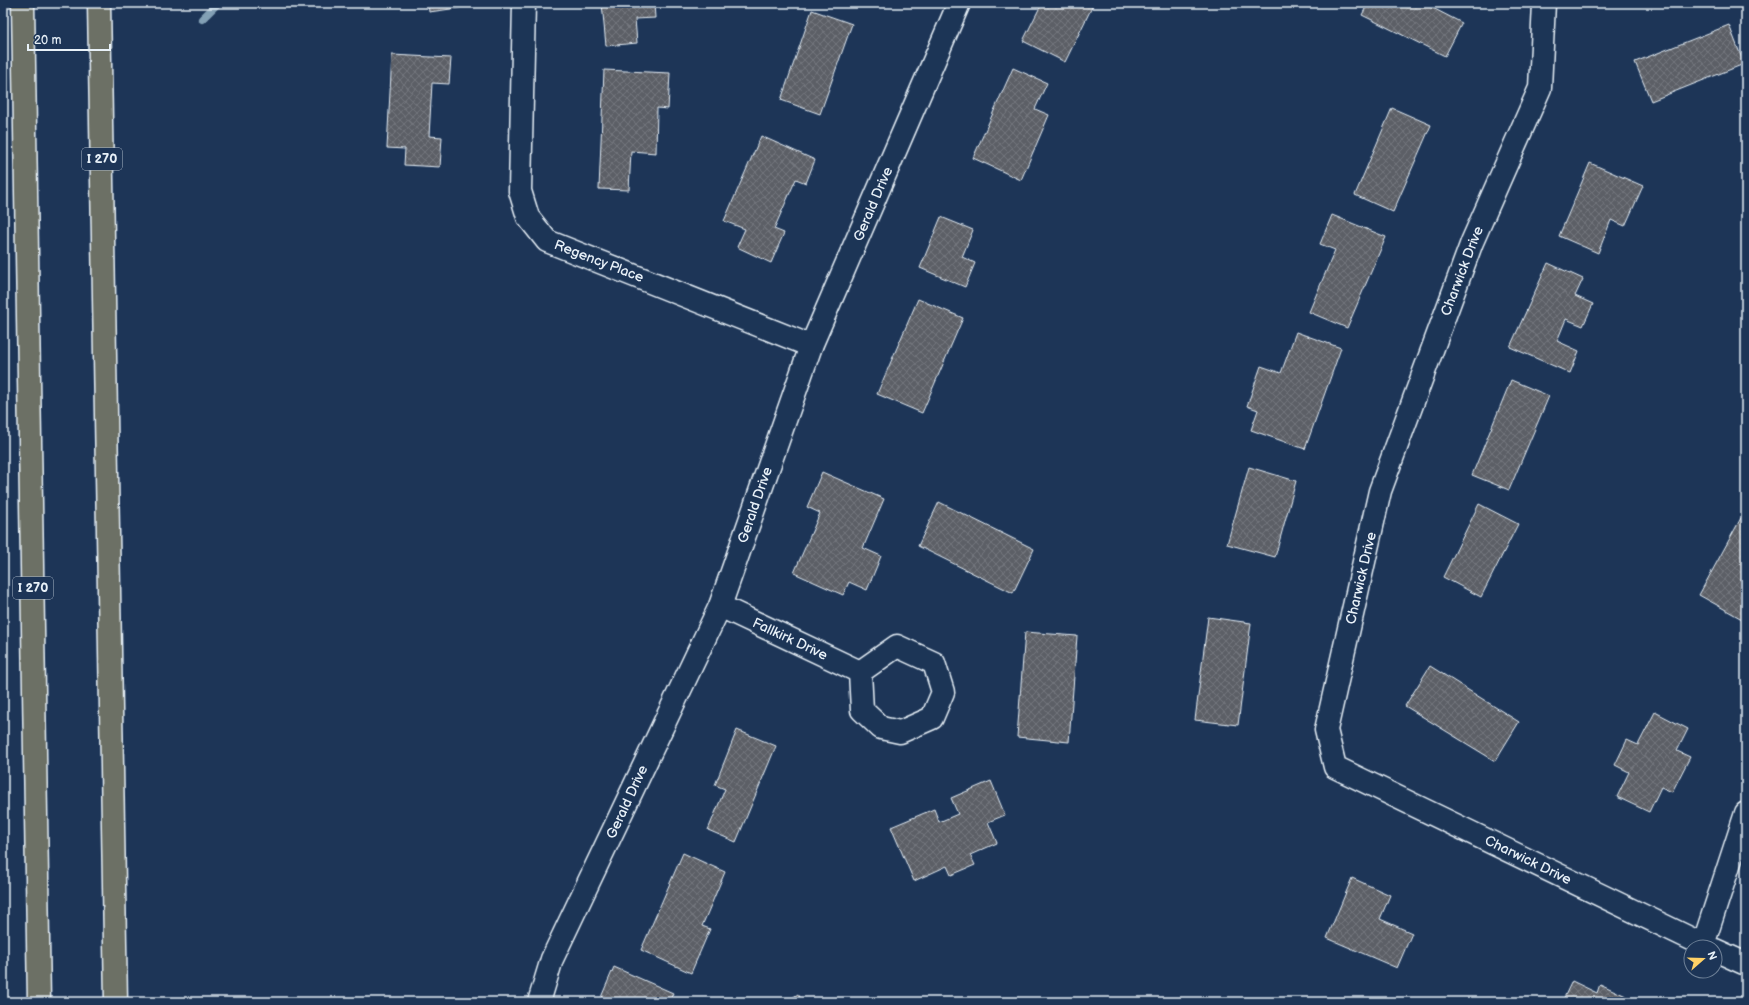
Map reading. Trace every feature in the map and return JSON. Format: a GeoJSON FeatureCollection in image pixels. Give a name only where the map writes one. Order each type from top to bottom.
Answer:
{"type":"FeatureCollection","features":[{"type":"Feature","properties":{"kind":"highway","name":"I 270"},"geometry":{"type":"LineString","coordinates":[[23,3],[39,1002]]}},
{"type":"Feature","properties":{"kind":"highway","name":"I 270"},"geometry":{"type":"LineString","coordinates":[[99,3],[116,1002]]}},
{"type":"Feature","properties":{"kind":"street","name":"Regency Place"},"geometry":{"type":"LineString","coordinates":[[524,3],[520,191],[528,217],[547,241],[811,346]]}},
{"type":"Feature","properties":{"kind":"street","name":"Gerald Drive"},"geometry":{"type":"LineString","coordinates":[[539,1002],[552,959],[720,606],[811,346],[959,3]]}},
{"type":"Feature","properties":{"kind":"street","name":"Charwick Drive"},"geometry":{"type":"LineString","coordinates":[[1544,3],[1540,88],[1472,242],[1380,491],[1326,730],[1336,767],[1692,939]]}},
{"type":"Feature","properties":{"kind":"street","name":"Fallkirk Drive"},"geometry":{"type":"LineString","coordinates":[[720,606],[860,672]]}},
{"type":"Feature","properties":{"kind":"street"},"geometry":{"type":"LineString","coordinates":[[1711,939],[1746,813]]}},
{"type":"Feature","properties":{"kind":"street","name":"Charwick Drive"},"geometry":{"type":"LineString","coordinates":[[1723,953],[1746,964]]}},
{"type":"Feature","properties":{"kind":"building"},"geometry":{"type":"Polygon","coordinates":[[[428,3],[465,3],[465,7],[429,12],[428,3]]]}},
{"type":"Feature","properties":{"kind":"building"},"geometry":{"type":"Polygon","coordinates":[[[602,3],[654,3],[655,18],[635,19],[637,43],[606,46],[602,3]]]}},
{"type":"Feature","properties":{"kind":"building"},"geometry":{"type":"Polygon","coordinates":[[[1042,3],[1094,3],[1065,62],[1023,41],[1042,3]]]}},
{"type":"Feature","properties":{"kind":"building"},"geometry":{"type":"Polygon","coordinates":[[[1368,3],[1423,3],[1462,23],[1445,56],[1362,15],[1368,3]]]}},
{"type":"Feature","properties":{"kind":"building"},"geometry":{"type":"Polygon","coordinates":[[[812,10],[852,24],[820,114],[781,100],[812,10]]]}},
{"type":"Feature","properties":{"kind":"building"},"geometry":{"type":"Polygon","coordinates":[[[1729,25],[1744,64],[1651,101],[1635,62],[1729,25]]]}},
{"type":"Feature","properties":{"kind":"building"},"geometry":{"type":"Polygon","coordinates":[[[392,55],[451,58],[449,84],[432,83],[429,136],[442,137],[440,167],[404,165],[405,149],[387,148],[392,55]]]}},
{"type":"Feature","properties":{"kind":"building"},"geometry":{"type":"Polygon","coordinates":[[[1013,68],[1047,83],[1035,109],[1049,115],[1021,180],[973,158],[1013,68]]]}},
{"type":"Feature","properties":{"kind":"building"},"geometry":{"type":"Polygon","coordinates":[[[604,70],[670,73],[668,109],[657,108],[656,153],[631,151],[629,190],[599,189],[604,70]]]}},
{"type":"Feature","properties":{"kind":"building"},"geometry":{"type":"Polygon","coordinates":[[[1392,108],[1431,125],[1393,212],[1355,195],[1392,108]]]}},
{"type":"Feature","properties":{"kind":"building"},"geometry":{"type":"Polygon","coordinates":[[[761,136],[815,160],[806,183],[796,179],[774,229],[784,233],[771,263],[737,247],[745,229],[724,221],[761,136]]]}},
{"type":"Feature","properties":{"kind":"building"},"geometry":{"type":"Polygon","coordinates":[[[1590,163],[1643,186],[1625,226],[1611,220],[1598,253],[1559,236],[1590,163]]]}},
{"type":"Feature","properties":{"kind":"building"},"geometry":{"type":"Polygon","coordinates":[[[1332,215],[1386,237],[1347,328],[1309,312],[1335,250],[1320,244],[1332,215]]]}},
{"type":"Feature","properties":{"kind":"building"},"geometry":{"type":"Polygon","coordinates":[[[941,217],[973,230],[962,257],[975,263],[965,287],[920,268],[941,217]]]}},
{"type":"Feature","properties":{"kind":"building"},"geometry":{"type":"Polygon","coordinates":[[[1548,263],[1583,279],[1575,296],[1593,304],[1583,326],[1566,319],[1557,341],[1579,351],[1570,373],[1510,347],[1548,263]]]}},
{"type":"Feature","properties":{"kind":"building"},"geometry":{"type":"Polygon","coordinates":[[[918,299],[963,318],[922,413],[877,394],[918,299]]]}},
{"type":"Feature","properties":{"kind":"building"},"geometry":{"type":"Polygon","coordinates":[[[1296,332],[1341,348],[1305,449],[1251,430],[1258,410],[1247,406],[1261,366],[1281,373],[1296,332]]]}},
{"type":"Feature","properties":{"kind":"building"},"geometry":{"type":"Polygon","coordinates":[[[1511,380],[1549,396],[1509,490],[1472,475],[1511,380]]]}},
{"type":"Feature","properties":{"kind":"building"},"geometry":{"type":"Polygon","coordinates":[[[1249,467],[1296,481],[1275,557],[1227,544],[1249,467]]]}},
{"type":"Feature","properties":{"kind":"building"},"geometry":{"type":"Polygon","coordinates":[[[822,472],[884,499],[863,548],[881,556],[867,590],[849,582],[843,595],[794,573],[820,513],[807,507],[822,472]]]}},
{"type":"Feature","properties":{"kind":"building"},"geometry":{"type":"Polygon","coordinates":[[[939,502],[1034,549],[1013,593],[918,546],[939,502]]]}},
{"type":"Feature","properties":{"kind":"building"},"geometry":{"type":"Polygon","coordinates":[[[1479,504],[1518,524],[1481,597],[1443,577],[1479,504]]]}},
{"type":"Feature","properties":{"kind":"building"},"geometry":{"type":"Polygon","coordinates":[[[1741,518],[1746,520],[1746,612],[1742,619],[1699,595],[1741,518]]]}},
{"type":"Feature","properties":{"kind":"building"},"geometry":{"type":"Polygon","coordinates":[[[1208,617],[1251,623],[1238,725],[1195,720],[1208,617]]]}},
{"type":"Feature","properties":{"kind":"building"},"geometry":{"type":"Polygon","coordinates":[[[1025,632],[1077,636],[1069,742],[1017,737],[1025,632]]]}},
{"type":"Feature","properties":{"kind":"building"},"geometry":{"type":"Polygon","coordinates":[[[1430,666],[1519,722],[1495,761],[1405,706],[1430,666]]]}},
{"type":"Feature","properties":{"kind":"building"},"geometry":{"type":"Polygon","coordinates":[[[1655,712],[1688,729],[1677,751],[1690,757],[1672,792],[1661,787],[1649,812],[1617,797],[1629,772],[1615,765],[1627,740],[1638,745],[1655,712]]]}},
{"type":"Feature","properties":{"kind":"building"},"geometry":{"type":"Polygon","coordinates":[[[737,730],[776,746],[736,842],[708,830],[725,789],[715,785],[737,730]]]}},
{"type":"Feature","properties":{"kind":"building"},"geometry":{"type":"Polygon","coordinates":[[[991,781],[1005,815],[988,822],[997,843],[970,855],[975,865],[951,875],[947,866],[914,881],[891,827],[934,809],[939,822],[958,814],[951,798],[991,781]]]}},
{"type":"Feature","properties":{"kind":"building"},"geometry":{"type":"Polygon","coordinates":[[[683,853],[725,872],[702,926],[710,929],[691,973],[641,950],[683,853]]]}},
{"type":"Feature","properties":{"kind":"building"},"geometry":{"type":"Polygon","coordinates":[[[1352,878],[1390,895],[1380,919],[1412,933],[1397,968],[1327,938],[1352,878]]]}},
{"type":"Feature","properties":{"kind":"building"},"geometry":{"type":"Polygon","coordinates":[[[614,967],[673,993],[669,1002],[599,1002],[614,967]]]}},
{"type":"Feature","properties":{"kind":"building"},"geometry":{"type":"Polygon","coordinates":[[[1572,981],[1597,993],[1600,984],[1639,1002],[1562,1002],[1572,981]]]}},
{"type":"Feature","properties":{"kind":"building"},"geometry":{"type":"Polygon","coordinates":[[[798,994],[803,1002],[786,1002],[798,994]]]}},
{"type":"Feature","properties":{"kind":"waterway"},"geometry":{"type":"LineString","coordinates":[[202,19],[218,3]]}}]}
